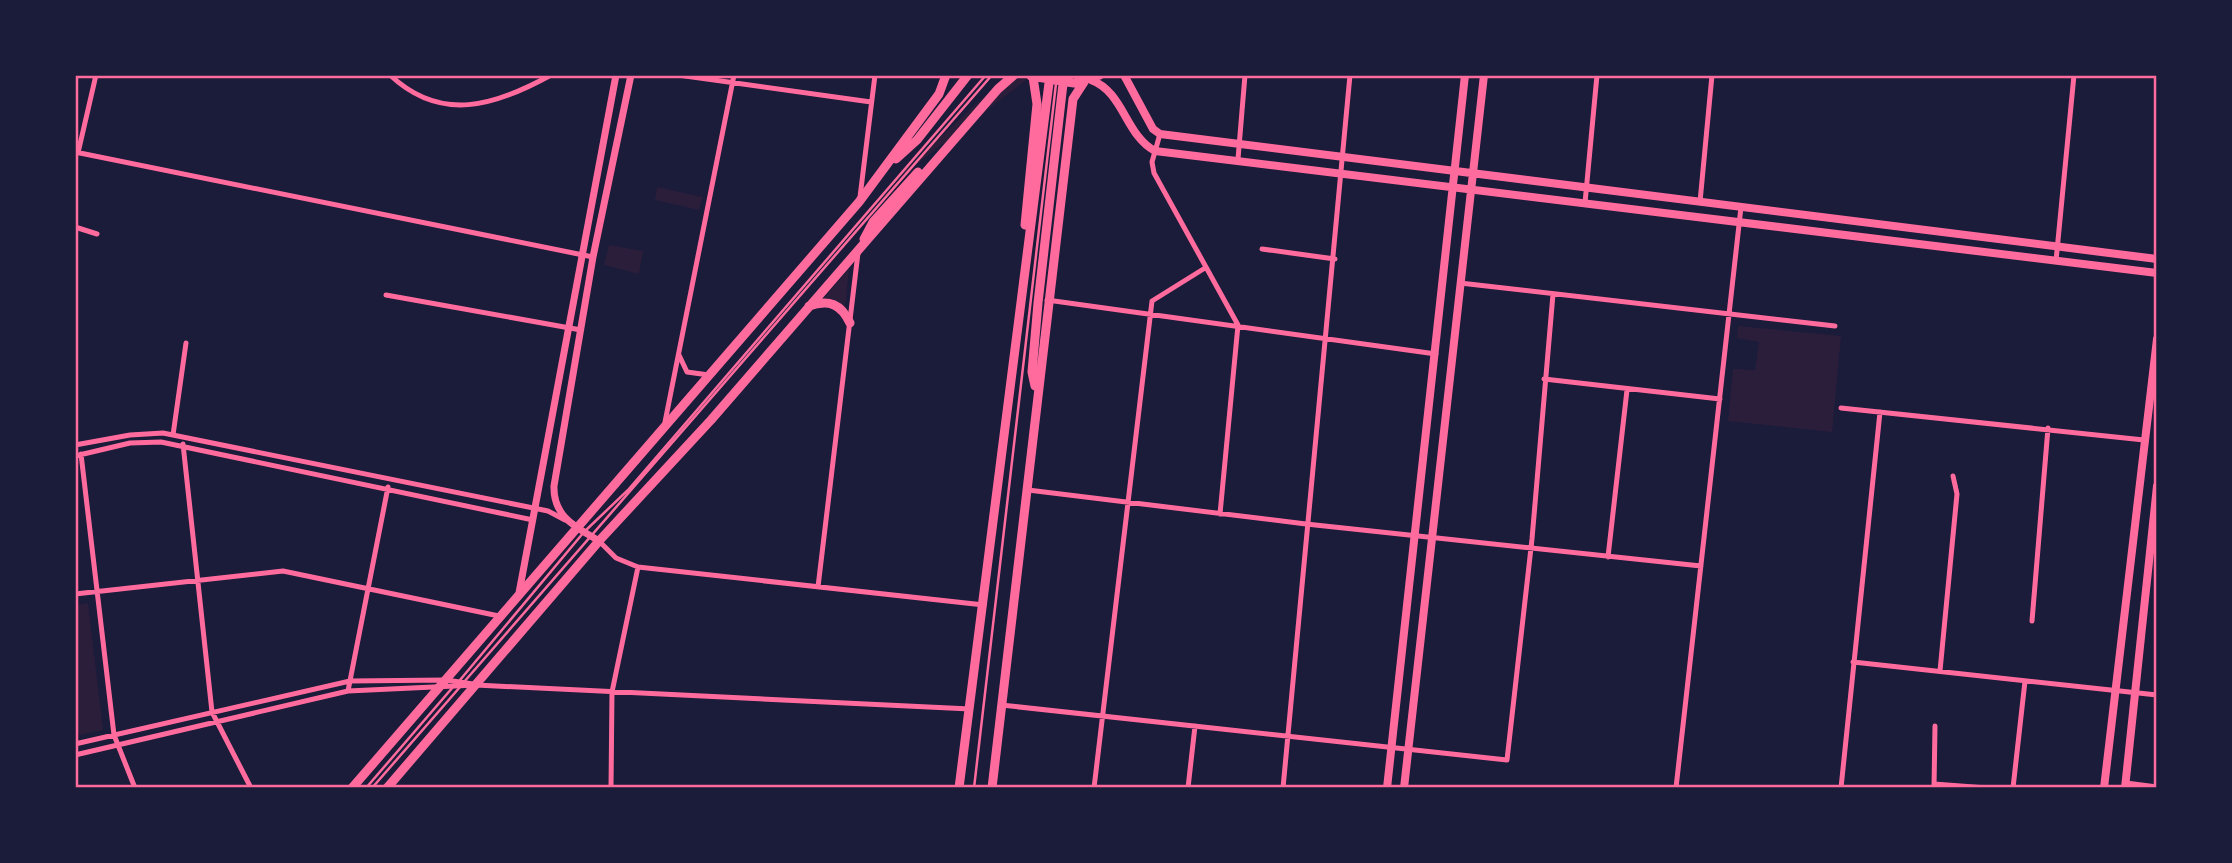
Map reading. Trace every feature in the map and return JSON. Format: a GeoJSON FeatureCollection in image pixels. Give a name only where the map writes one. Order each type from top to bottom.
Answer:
{"type":"FeatureCollection","features":[{"type":"Feature","properties":{"kind":"main road"},"geometry":{"type":"LineString","coordinates":[[352,788],[439,689],[499,615],[580,530],[665,423],[859,202],[939,94],[946,75]]}},
{"type":"Feature","properties":{"kind":"main road"},"geometry":{"type":"LineString","coordinates":[[879,174],[917,140],[968,75]]}},
{"type":"Feature","properties":{"kind":"main road"},"geometry":{"type":"LineString","coordinates":[[387,788],[596,540],[711,420],[998,89],[1014,75]]}},
{"type":"Feature","properties":{"kind":"main road"},"geometry":{"type":"LineString","coordinates":[[959,788],[1050,75]]}},
{"type":"Feature","properties":{"kind":"main road"},"geometry":{"type":"LineString","coordinates":[[1038,398],[1032,372],[1064,75]]}},
{"type":"Feature","properties":{"kind":"main road"},"geometry":{"type":"LineString","coordinates":[[1124,75],[1153,129],[1160,134],[2157,259]]}},
{"type":"Feature","properties":{"kind":"main road"},"geometry":{"type":"LineString","coordinates":[[1387,788],[1413,536],[1457,171],[1465,75]]}},
{"type":"Feature","properties":{"kind":"main road"},"geometry":{"type":"LineString","coordinates":[[1404,788],[1483,75]]}},
{"type":"Feature","properties":{"kind":"main road"},"geometry":{"type":"LineString","coordinates":[[1011,391],[1008,362],[1034,155],[1037,104],[1034,77],[1087,80],[1108,89],[1140,141],[1155,150],[2157,273]]}},
{"type":"Feature","properties":{"kind":"main road"},"geometry":{"type":"LineString","coordinates":[[992,788],[1028,490],[1047,300],[1073,99],[1087,80]]}},
{"type":"Feature","properties":{"kind":"main road"},"geometry":{"type":"LineString","coordinates":[[858,249],[873,222],[918,172]]}},
{"type":"Feature","properties":{"kind":"main road"},"geometry":{"type":"LineString","coordinates":[[1896,241],[1897,226]]}},
{"type":"Feature","properties":{"kind":"main road"},"geometry":{"type":"LineString","coordinates":[[808,307],[821,302],[833,303],[843,311],[850,323]]}},
{"type":"Feature","properties":{"kind":"main road"},"geometry":{"type":"LineString","coordinates":[[2104,788],[2157,339]]}},
{"type":"Feature","properties":{"kind":"main road"},"geometry":{"type":"LineString","coordinates":[[2125,785],[2157,486]]}},
{"type":"Feature","properties":{"kind":"street"},"geometry":{"type":"LineString","coordinates":[[96,75],[76,152],[593,257]]}},
{"type":"Feature","properties":{"kind":"street"},"geometry":{"type":"LineString","coordinates":[[390,75],[426,101],[459,106],[507,96],[551,75]]}},
{"type":"Feature","properties":{"kind":"street"},"geometry":{"type":"LineString","coordinates":[[519,593],[615,75]]}},
{"type":"Feature","properties":{"kind":"street"},"geometry":{"type":"LineString","coordinates":[[566,521],[557,507],[554,486],[593,257],[631,75]]}},
{"type":"Feature","properties":{"kind":"street"},"geometry":{"type":"LineString","coordinates":[[678,75],[872,102]]}},
{"type":"Feature","properties":{"kind":"street"},"geometry":{"type":"LineString","coordinates":[[665,423],[734,75]]}},
{"type":"Feature","properties":{"kind":"street"},"geometry":{"type":"LineString","coordinates":[[859,202],[864,180],[875,75]]}},
{"type":"Feature","properties":{"kind":"street"},"geometry":{"type":"LineString","coordinates":[[1238,159],[1245,75]]}},
{"type":"Feature","properties":{"kind":"street"},"geometry":{"type":"LineString","coordinates":[[1283,788],[1306,524],[1335,259],[1350,75]]}},
{"type":"Feature","properties":{"kind":"street"},"geometry":{"type":"LineString","coordinates":[[1585,203],[1597,75]]}},
{"type":"Feature","properties":{"kind":"street"},"geometry":{"type":"LineString","coordinates":[[1700,202],[1712,75]]}},
{"type":"Feature","properties":{"kind":"street"},"geometry":{"type":"LineString","coordinates":[[2056,261],[2074,75]]}},
{"type":"Feature","properties":{"kind":"street"},"geometry":{"type":"LineString","coordinates":[[1160,134],[1155,150],[1154,173],[1238,325],[1220,513]]}},
{"type":"Feature","properties":{"kind":"street"},"geometry":{"type":"LineString","coordinates":[[1676,788],[1741,207]]}},
{"type":"Feature","properties":{"kind":"street"},"geometry":{"type":"LineString","coordinates":[[75,227],[97,234]]}},
{"type":"Feature","properties":{"kind":"street"},"geometry":{"type":"LineString","coordinates":[[818,587],[858,249]]}},
{"type":"Feature","properties":{"kind":"street"},"geometry":{"type":"LineString","coordinates":[[1262,249],[1335,259]]}},
{"type":"Feature","properties":{"kind":"street"},"geometry":{"type":"LineString","coordinates":[[1094,788],[1152,301],[1158,294],[1205,268]]}},
{"type":"Feature","properties":{"kind":"street"},"geometry":{"type":"LineString","coordinates":[[1460,283],[1835,326]]}},
{"type":"Feature","properties":{"kind":"street"},"geometry":{"type":"LineString","coordinates":[[1001,705],[1507,760],[1531,548],[1553,294]]}},
{"type":"Feature","properties":{"kind":"street"},"geometry":{"type":"LineString","coordinates":[[386,295],[581,330]]}},
{"type":"Feature","properties":{"kind":"street"},"geometry":{"type":"LineString","coordinates":[[1047,300],[1436,354]]}},
{"type":"Feature","properties":{"kind":"street"},"geometry":{"type":"LineString","coordinates":[[173,435],[186,343]]}},
{"type":"Feature","properties":{"kind":"street"},"geometry":{"type":"LineString","coordinates":[[679,355],[687,372],[709,375]]}},
{"type":"Feature","properties":{"kind":"street"},"geometry":{"type":"LineString","coordinates":[[1544,379],[1720,399]]}},
{"type":"Feature","properties":{"kind":"street"},"geometry":{"type":"LineString","coordinates":[[1608,557],[1627,390]]}},
{"type":"Feature","properties":{"kind":"street"},"geometry":{"type":"LineString","coordinates":[[1841,408],[2144,440]]}},
{"type":"Feature","properties":{"kind":"street"},"geometry":{"type":"LineString","coordinates":[[1841,788],[1880,412]]}},
{"type":"Feature","properties":{"kind":"street"},"geometry":{"type":"LineString","coordinates":[[2032,621],[2048,428]]}},
{"type":"Feature","properties":{"kind":"street"},"geometry":{"type":"LineString","coordinates":[[135,788],[114,735],[99,592],[78,444],[130,435],[173,435],[536,509],[566,521],[596,540],[616,558],[638,567],[984,604]]}},
{"type":"Feature","properties":{"kind":"street"},"geometry":{"type":"LineString","coordinates":[[182,437],[212,712],[251,788]]}},
{"type":"Feature","properties":{"kind":"street"},"geometry":{"type":"LineString","coordinates":[[78,455],[131,443],[162,442],[533,520]]}},
{"type":"Feature","properties":{"kind":"street"},"geometry":{"type":"LineString","coordinates":[[1940,671],[1957,494],[1953,476]]}},
{"type":"Feature","properties":{"kind":"street"},"geometry":{"type":"LineString","coordinates":[[348,691],[389,481]]}},
{"type":"Feature","properties":{"kind":"street"},"geometry":{"type":"LineString","coordinates":[[1028,490],[1306,524],[1701,566]]}},
{"type":"Feature","properties":{"kind":"street"},"geometry":{"type":"LineString","coordinates":[[611,788],[612,692],[638,567]]}},
{"type":"Feature","properties":{"kind":"street"},"geometry":{"type":"LineString","coordinates":[[75,594],[283,571],[499,615]]}},
{"type":"Feature","properties":{"kind":"street"},"geometry":{"type":"LineString","coordinates":[[1853,662],[2157,695]]}},
{"type":"Feature","properties":{"kind":"street"},"geometry":{"type":"LineString","coordinates":[[75,744],[350,681],[446,680],[476,685],[971,709]]}},
{"type":"Feature","properties":{"kind":"street"},"geometry":{"type":"LineString","coordinates":[[2013,788],[2025,681]]}},
{"type":"Feature","properties":{"kind":"street"},"geometry":{"type":"LineString","coordinates":[[75,755],[348,691],[439,689],[476,685]]}},
{"type":"Feature","properties":{"kind":"street"},"geometry":{"type":"LineString","coordinates":[[1188,788],[1195,726]]}},
{"type":"Feature","properties":{"kind":"street"},"geometry":{"type":"LineString","coordinates":[[1935,726],[1934,786],[1987,788]]}},
{"type":"Feature","properties":{"kind":"street"},"geometry":{"type":"LineString","coordinates":[[2125,785],[2157,787]]}},
{"type":"Feature","properties":{"kind":"lane"},"geometry":{"type":"LineString","coordinates":[[372,788],[460,688],[462,681],[580,530],[628,489],[986,75]]}},
{"type":"Feature","properties":{"kind":"lane"},"geometry":{"type":"LineString","coordinates":[[366,788],[452,688],[462,681],[596,540],[992,75]]}},
{"type":"Feature","properties":{"kind":"lane"},"geometry":{"type":"LineString","coordinates":[[974,788],[1057,75]]}},
{"type":"Feature","properties":{"kind":"shaded area"},"geometry":{"type":"Polygon","coordinates":[[[1007,75],[1033,75],[889,185],[1007,75]]]}},
{"type":"Feature","properties":{"kind":"shaded area"},"geometry":{"type":"Polygon","coordinates":[[[657,187],[703,197],[699,210],[655,200],[657,187]]]}},
{"type":"Feature","properties":{"kind":"shaded area"},"geometry":{"type":"Polygon","coordinates":[[[609,245],[643,251],[639,274],[604,265],[609,245]]]}},
{"type":"Feature","properties":{"kind":"shaded area"},"geometry":{"type":"Polygon","coordinates":[[[849,269],[845,309],[832,299],[823,299],[849,269]]]}},
{"type":"Feature","properties":{"kind":"shaded area"},"geometry":{"type":"Polygon","coordinates":[[[1738,326],[1841,336],[1832,432],[1728,421],[1733,369],[1755,370],[1759,342],[1737,338],[1738,326]]]}},
{"type":"Feature","properties":{"kind":"shaded area"},"geometry":{"type":"Polygon","coordinates":[[[88,603],[103,730],[75,736],[75,605],[88,603]]]}}]}
